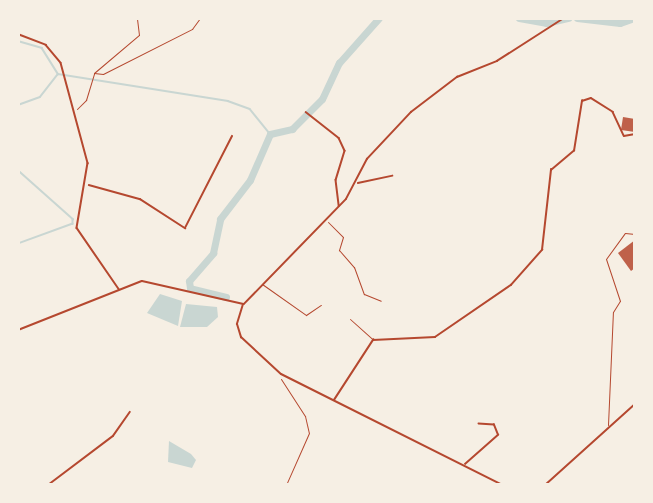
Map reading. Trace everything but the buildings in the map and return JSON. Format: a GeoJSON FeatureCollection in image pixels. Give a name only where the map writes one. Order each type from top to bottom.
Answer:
{"type":"FeatureCollection","features":[{"type":"Feature","properties":{"kind":"street"},"geometry":{"type":"LineString","coordinates":[[503,485],[280,374],[241,337],[237,324],[243,304],[339,207],[357,183],[376,146],[420,104],[457,76],[497,61],[561,23],[564,18]]}},
{"type":"Feature","properties":{"kind":"street"},"geometry":{"type":"LineString","coordinates":[[18,34],[46,45],[63,71],[88,163],[88,184],[77,228],[119,289]]}},
{"type":"Feature","properties":{"kind":"street"},"geometry":{"type":"LineString","coordinates":[[334,400],[373,340],[435,337],[511,285],[542,250],[551,170],[574,151],[582,101],[591,98],[613,112],[624,136],[635,134]]}},
{"type":"Feature","properties":{"kind":"street"},"geometry":{"type":"LineString","coordinates":[[306,112],[339,138],[345,151],[336,180],[339,207]]}},
{"type":"Feature","properties":{"kind":"street"},"geometry":{"type":"LineString","coordinates":[[88,184],[140,199],[185,228],[232,136]]}},
{"type":"Feature","properties":{"kind":"street"},"geometry":{"type":"LineString","coordinates":[[357,183],[392,176]]}},
{"type":"Feature","properties":{"kind":"street"},"geometry":{"type":"LineString","coordinates":[[18,330],[119,289],[148,281],[201,299],[243,304]]}},
{"type":"Feature","properties":{"kind":"street"},"geometry":{"type":"LineString","coordinates":[[545,485],[606,435],[635,404]]}},
{"type":"Feature","properties":{"kind":"street"},"geometry":{"type":"LineString","coordinates":[[48,485],[112,436],[130,412]]}},
{"type":"Feature","properties":{"kind":"street"},"geometry":{"type":"LineString","coordinates":[[464,465],[498,435],[494,425],[479,424]]}},
{"type":"Feature","properties":{"kind":"lane"},"geometry":{"type":"LineString","coordinates":[[326,220],[343,237],[339,250],[354,267],[364,294],[381,301]]}},
{"type":"Feature","properties":{"kind":"lane"},"geometry":{"type":"LineString","coordinates":[[606,435],[613,312],[620,301],[606,259],[625,233],[635,234]]}},
{"type":"Feature","properties":{"kind":"lane"},"geometry":{"type":"LineString","coordinates":[[262,284],[306,315],[321,305]]}},
{"type":"Feature","properties":{"kind":"lane"},"geometry":{"type":"LineString","coordinates":[[350,319],[373,340]]}},
{"type":"Feature","properties":{"kind":"path"},"geometry":{"type":"LineString","coordinates":[[74,111],[86,100],[94,73],[139,35],[137,18]]}},
{"type":"Feature","properties":{"kind":"path"},"geometry":{"type":"LineString","coordinates":[[94,73],[103,74],[192,29],[200,18]]}},
{"type":"Feature","properties":{"kind":"path"},"geometry":{"type":"LineString","coordinates":[[280,374],[309,432],[286,485]]}},
{"type":"Feature","properties":{"kind":"shaded area"},"geometry":{"type":"Polygon","coordinates":[[[160,294],[182,301],[178,326],[147,313],[160,294]]]}},
{"type":"Feature","properties":{"kind":"shaded area"},"geometry":{"type":"Polygon","coordinates":[[[186,304],[217,307],[218,317],[207,327],[180,327],[186,304]]]}},
{"type":"Feature","properties":{"kind":"shaded area"},"geometry":{"type":"Polygon","coordinates":[[[169,441],[191,454],[196,460],[192,468],[168,462],[169,441]]]}},
{"type":"Feature","properties":{"kind":"waterway"},"geometry":{"type":"LineString","coordinates":[[226,297],[190,288],[189,281],[213,253],[220,219],[250,180],[270,134],[292,129],[322,99],[339,63],[379,18]]}},
{"type":"Feature","properties":{"kind":"waterway"},"geometry":{"type":"LineString","coordinates":[[519,18],[546,23],[568,18]]}},
{"type":"Feature","properties":{"kind":"waterway"},"geometry":{"type":"LineString","coordinates":[[577,18],[620,23],[634,18]]}},
{"type":"Feature","properties":{"kind":"waterway"},"geometry":{"type":"LineString","coordinates":[[18,41],[42,48],[58,74],[228,101],[250,109],[270,134]]}},
{"type":"Feature","properties":{"kind":"waterway"},"geometry":{"type":"LineString","coordinates":[[18,105],[40,97],[57,75]]}},
{"type":"Feature","properties":{"kind":"waterway"},"geometry":{"type":"LineString","coordinates":[[18,170],[73,219],[73,224],[18,244]]}}]}
